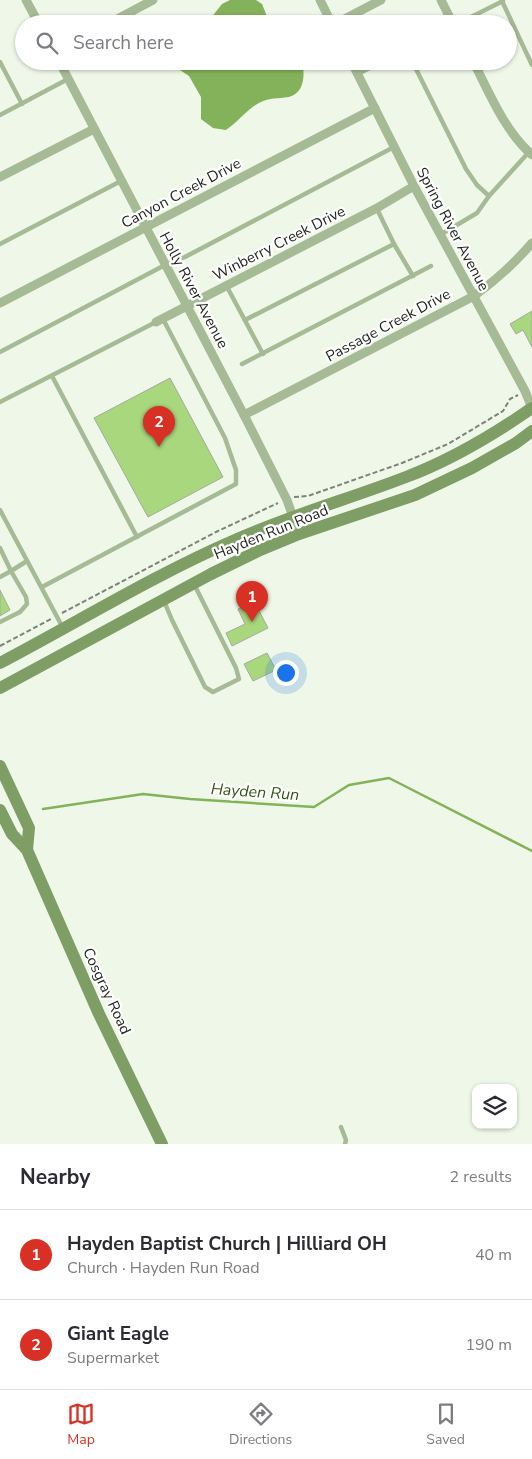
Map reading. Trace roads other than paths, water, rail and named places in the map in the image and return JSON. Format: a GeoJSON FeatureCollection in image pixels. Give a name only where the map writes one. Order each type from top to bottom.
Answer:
{"type":"FeatureCollection","features":[{"type":"Feature","properties":{"kind":"main road","name":"Hayden Run Road"},"geometry":{"type":"LineString","coordinates":[[0,664],[182,565],[235,539],[292,516],[407,477],[463,450],[532,408]]}},
{"type":"Feature","properties":{"kind":"main road","name":"Hayden Run Road"},"geometry":{"type":"LineString","coordinates":[[0,688],[194,583],[258,551],[299,534],[415,496],[472,468],[516,443],[532,431]]}},
{"type":"Feature","properties":{"kind":"main road","name":"Cosgray Road"},"geometry":{"type":"LineString","coordinates":[[0,766],[29,828],[27,850]]}},
{"type":"Feature","properties":{"kind":"main road","name":"Cosgray Road"},"geometry":{"type":"LineString","coordinates":[[0,810],[12,834],[27,850],[99,1014],[162,1144]]}},
{"type":"Feature","properties":{"kind":"street"},"geometry":{"type":"LineString","coordinates":[[26,0],[34,15]]}},
{"type":"Feature","properties":{"kind":"street"},"geometry":{"type":"LineString","coordinates":[[125,15],[153,0]]}},
{"type":"Feature","properties":{"kind":"street"},"geometry":{"type":"LineString","coordinates":[[320,0],[328,15]]}},
{"type":"Feature","properties":{"kind":"street"},"geometry":{"type":"LineString","coordinates":[[351,15],[380,0]]}},
{"type":"Feature","properties":{"kind":"street"},"geometry":{"type":"LineString","coordinates":[[441,0],[448,15]]}},
{"type":"Feature","properties":{"kind":"street","name":"Holly River Avenue"},"geometry":{"type":"LineString","coordinates":[[64,70],[244,415],[287,500],[299,534]]}},
{"type":"Feature","properties":{"kind":"street","name":"Spring River Avenue"},"geometry":{"type":"LineString","coordinates":[[356,70],[414,186],[525,391],[532,408]]}},
{"type":"Feature","properties":{"kind":"street"},"geometry":{"type":"LineString","coordinates":[[477,70],[508,127],[530,153]]}},
{"type":"Feature","properties":{"kind":"street","name":"Canyon Creek Drive"},"geometry":{"type":"LineString","coordinates":[[0,303],[375,108]]}},
{"type":"Feature","properties":{"kind":"street"},"geometry":{"type":"LineString","coordinates":[[0,177],[94,129]]}},
{"type":"Feature","properties":{"kind":"street","name":"Winberry Creek Drive"},"geometry":{"type":"LineString","coordinates":[[159,320],[377,208],[414,186]]}},
{"type":"Feature","properties":{"kind":"street","name":"Passage Creek Drive"},"geometry":{"type":"LineString","coordinates":[[244,415],[474,296],[514,264],[532,243]]}},
{"type":"Feature","properties":{"kind":"lane"},"geometry":{"type":"LineString","coordinates":[[475,15],[503,1],[509,15]]}},
{"type":"Feature","properties":{"kind":"lane"},"geometry":{"type":"LineString","coordinates":[[517,32],[532,65]]}},
{"type":"Feature","properties":{"kind":"lane"},"geometry":{"type":"LineString","coordinates":[[0,62],[22,104]]}},
{"type":"Feature","properties":{"kind":"lane"},"geometry":{"type":"LineString","coordinates":[[358,74],[366,70]]}},
{"type":"Feature","properties":{"kind":"lane"},"geometry":{"type":"LineString","coordinates":[[417,70],[466,168],[477,185],[489,196]]}},
{"type":"Feature","properties":{"kind":"lane"},"geometry":{"type":"LineString","coordinates":[[0,115],[68,79]]}},
{"type":"Feature","properties":{"kind":"lane"},"geometry":{"type":"LineString","coordinates":[[0,352],[395,147]]}},
{"type":"Feature","properties":{"kind":"lane"},"geometry":{"type":"LineString","coordinates":[[440,235],[477,213],[489,196],[530,153]]}},
{"type":"Feature","properties":{"kind":"lane"},"geometry":{"type":"LineString","coordinates":[[0,244],[121,181]]}},
{"type":"Feature","properties":{"kind":"lane"},"geometry":{"type":"LineString","coordinates":[[377,208],[394,244],[413,276]]}},
{"type":"Feature","properties":{"kind":"lane"},"geometry":{"type":"LineString","coordinates":[[245,320],[394,244]]}},
{"type":"Feature","properties":{"kind":"lane"},"geometry":{"type":"LineString","coordinates":[[242,364],[432,266]]}},
{"type":"Feature","properties":{"kind":"lane"},"geometry":{"type":"LineString","coordinates":[[226,285],[263,354]]}},
{"type":"Feature","properties":{"kind":"lane"},"geometry":{"type":"LineString","coordinates":[[0,402],[159,320],[225,438],[236,470],[236,484],[42,587]]}},
{"type":"Feature","properties":{"kind":"lane"},"geometry":{"type":"LineString","coordinates":[[52,376],[137,537]]}},
{"type":"Feature","properties":{"kind":"lane"},"geometry":{"type":"LineString","coordinates":[[0,512],[64,629]]}},
{"type":"Feature","properties":{"kind":"lane"},"geometry":{"type":"LineString","coordinates":[[0,548],[26,597],[26,604],[20,612],[0,622]]}},
{"type":"Feature","properties":{"kind":"lane"},"geometry":{"type":"LineString","coordinates":[[0,577],[27,561]]}},
{"type":"Feature","properties":{"kind":"lane"},"geometry":{"type":"LineString","coordinates":[[164,600],[205,687],[213,692],[239,679],[236,668],[194,583]]}},
{"type":"Feature","properties":{"kind":"lane"},"geometry":{"type":"LineString","coordinates":[[341,1127],[346,1140],[345,1144]]}},
{"type":"Feature","properties":{"kind":"waterway","name":"Hayden Run"},"geometry":{"type":"LineString","coordinates":[[43,809],[143,794],[314,807],[349,785],[389,778],[532,851]]}},
{"type":"Feature","properties":{"kind":"place","name":"Giant Eagle"},"geometry":{"type":"Point","coordinates":[159,447]}},
{"type":"Feature","properties":{"kind":"place","name":"Hayden Baptist Church | Hilliard OH"},"geometry":{"type":"Point","coordinates":[252,622]}}]}
